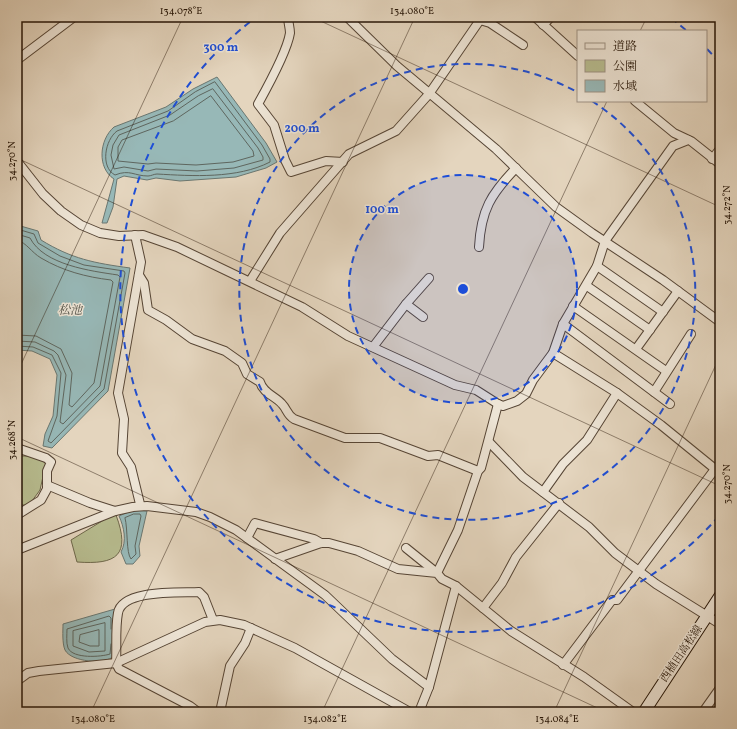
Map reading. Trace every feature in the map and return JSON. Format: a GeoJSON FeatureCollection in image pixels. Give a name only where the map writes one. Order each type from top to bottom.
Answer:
{"type":"FeatureCollection","features":[{"type":"Feature","properties":{"kind":"main road","name":"西植田高松線"},"geometry":{"type":"LineString","coordinates":[[644,712],[720,596]]}},
{"type":"Feature","properties":{"kind":"street"},"geometry":{"type":"LineString","coordinates":[[17,60],[74,17]]}},
{"type":"Feature","properties":{"kind":"street"},"geometry":{"type":"LineString","coordinates":[[288,17],[290,32],[286,46],[258,104],[274,124],[291,172],[326,161],[342,162]]}},
{"type":"Feature","properties":{"kind":"street"},"geometry":{"type":"LineString","coordinates":[[347,17],[429,94],[477,133],[516,168],[556,207],[678,291],[720,322]]}},
{"type":"Feature","properties":{"kind":"street"},"geometry":{"type":"LineString","coordinates":[[535,17],[577,55]]}},
{"type":"Feature","properties":{"kind":"street"},"geometry":{"type":"LineString","coordinates":[[543,25],[551,17]]}},
{"type":"Feature","properties":{"kind":"street"},"geometry":{"type":"LineString","coordinates":[[250,281],[280,233],[349,154],[396,131],[429,94],[478,19],[492,20],[523,45]]}},
{"type":"Feature","properties":{"kind":"street"},"geometry":{"type":"LineString","coordinates":[[636,102],[674,133],[688,140],[720,164]]}},
{"type":"Feature","properties":{"kind":"street"},"geometry":{"type":"LineString","coordinates":[[17,161],[43,194],[60,211],[81,225],[100,233],[119,236],[143,235],[177,247],[302,307],[348,336],[455,385],[476,390],[503,406],[526,394],[533,380],[553,353],[563,324],[587,286],[597,266],[605,242],[673,146],[674,133]]}},
{"type":"Feature","properties":{"kind":"street"},"geometry":{"type":"LineString","coordinates":[[673,146],[688,140]]}},
{"type":"Feature","properties":{"kind":"street"},"geometry":{"type":"LineString","coordinates":[[712,159],[720,149]]}},
{"type":"Feature","properties":{"kind":"street"},"geometry":{"type":"LineString","coordinates":[[480,247],[482,216],[499,186],[516,168]]}},
{"type":"Feature","properties":{"kind":"street"},"geometry":{"type":"LineString","coordinates":[[135,235],[141,262],[118,394],[124,418],[122,453],[131,467],[140,504]]}},
{"type":"Feature","properties":{"kind":"street"},"geometry":{"type":"LineString","coordinates":[[597,266],[663,312]]}},
{"type":"Feature","properties":{"kind":"street"},"geometry":{"type":"LineString","coordinates":[[139,276],[144,283],[148,310],[166,320],[192,339],[225,351],[242,363],[247,374],[260,382],[261,387],[282,404],[289,416],[294,419],[345,438],[380,438],[428,456],[438,455],[478,471]]}},
{"type":"Feature","properties":{"kind":"street"},"geometry":{"type":"LineString","coordinates":[[373,347],[406,304],[429,278]]}},
{"type":"Feature","properties":{"kind":"street"},"geometry":{"type":"LineString","coordinates":[[587,286],[650,330]]}},
{"type":"Feature","properties":{"kind":"street"},"geometry":{"type":"LineString","coordinates":[[636,349],[678,291]]}},
{"type":"Feature","properties":{"kind":"street"},"geometry":{"type":"LineString","coordinates":[[406,304],[423,317]]}},
{"type":"Feature","properties":{"kind":"street"},"geometry":{"type":"LineString","coordinates":[[573,306],[666,371]]}},
{"type":"Feature","properties":{"kind":"street"},"geometry":{"type":"LineString","coordinates":[[563,324],[670,404]]}},
{"type":"Feature","properties":{"kind":"street"},"geometry":{"type":"LineString","coordinates":[[654,392],[691,334]]}},
{"type":"Feature","properties":{"kind":"street"},"geometry":{"type":"LineString","coordinates":[[553,353],[617,393],[661,425],[718,471],[617,600],[612,600],[563,665]]}},
{"type":"Feature","properties":{"kind":"street"},"geometry":{"type":"LineString","coordinates":[[543,492],[563,464],[587,440],[617,393]]}},
{"type":"Feature","properties":{"kind":"street"},"geometry":{"type":"LineString","coordinates":[[437,573],[458,530],[478,471],[481,468],[498,404]]}},
{"type":"Feature","properties":{"kind":"street"},"geometry":{"type":"LineString","coordinates":[[489,442],[523,476],[589,527],[615,553],[640,570],[656,584],[720,624]]}},
{"type":"Feature","properties":{"kind":"street"},"geometry":{"type":"LineString","coordinates":[[17,448],[46,458],[51,462],[47,471],[47,489],[41,500],[17,515]]}},
{"type":"Feature","properties":{"kind":"street"},"geometry":{"type":"LineString","coordinates":[[47,485],[85,501],[116,511]]}},
{"type":"Feature","properties":{"kind":"street"},"geometry":{"type":"LineString","coordinates":[[483,608],[502,583],[516,557],[559,503]]}},
{"type":"Feature","properties":{"kind":"street"},"geometry":{"type":"LineString","coordinates":[[17,550],[116,511],[133,507],[147,506],[196,512],[223,522],[325,595],[392,659],[429,687]]}},
{"type":"Feature","properties":{"kind":"street"},"geometry":{"type":"LineString","coordinates":[[247,538],[255,523],[314,539],[321,543],[347,547],[398,569],[437,573]]}},
{"type":"Feature","properties":{"kind":"street"},"geometry":{"type":"LineString","coordinates":[[275,559],[321,543]]}},
{"type":"Feature","properties":{"kind":"street"},"geometry":{"type":"LineString","coordinates":[[406,548],[437,573],[442,579],[456,586],[511,631],[632,712]]}},
{"type":"Feature","properties":{"kind":"street"},"geometry":{"type":"LineString","coordinates":[[419,712],[429,687],[456,586]]}},
{"type":"Feature","properties":{"kind":"street"},"geometry":{"type":"LineString","coordinates":[[198,712],[190,706],[119,669],[116,663],[118,613],[119,609],[129,598],[137,596],[199,592],[204,597],[213,620]]}},
{"type":"Feature","properties":{"kind":"street"},"geometry":{"type":"LineString","coordinates":[[17,681],[28,673],[39,671],[116,663],[213,620],[232,622],[251,628],[295,648],[410,712]]}},
{"type":"Feature","properties":{"kind":"street"},"geometry":{"type":"LineString","coordinates":[[220,712],[230,666],[251,628]]}},
{"type":"Feature","properties":{"kind":"street"},"geometry":{"type":"LineString","coordinates":[[703,712],[720,688]]}},
{"type":"Feature","properties":{"kind":"green space"},"geometry":{"type":"Polygon","coordinates":[[[17,456],[33,456],[46,463],[40,490],[29,505],[17,505],[17,456]]]}},
{"type":"Feature","properties":{"kind":"green space"},"geometry":{"type":"Polygon","coordinates":[[[116,515],[122,540],[121,548],[117,555],[102,562],[77,562],[71,540],[107,518],[116,515]]]}},
{"type":"Feature","properties":{"kind":"water"},"geometry":{"type":"Polygon","coordinates":[[[217,77],[266,143],[277,162],[266,168],[236,177],[180,181],[156,178],[147,180],[124,176],[117,179],[113,207],[107,223],[102,223],[114,179],[105,168],[102,154],[105,139],[109,133],[114,127],[166,107],[193,89],[217,77]]]}},
{"type":"Feature","properties":{"kind":"water","name":"松池"},"geometry":{"type":"Polygon","coordinates":[[[17,225],[38,231],[41,240],[73,256],[94,262],[130,268],[108,391],[52,448],[43,446],[45,434],[53,416],[57,375],[50,359],[32,351],[17,350],[17,225]]]}},
{"type":"Feature","properties":{"kind":"water"},"geometry":{"type":"Polygon","coordinates":[[[133,510],[147,511],[139,546],[140,556],[133,564],[126,564],[121,552],[124,543],[124,534],[119,516],[133,510]]]}},
{"type":"Feature","properties":{"kind":"water"},"geometry":{"type":"Polygon","coordinates":[[[115,609],[114,656],[103,661],[88,661],[81,660],[68,654],[63,644],[63,624],[115,609]]]}}]}
